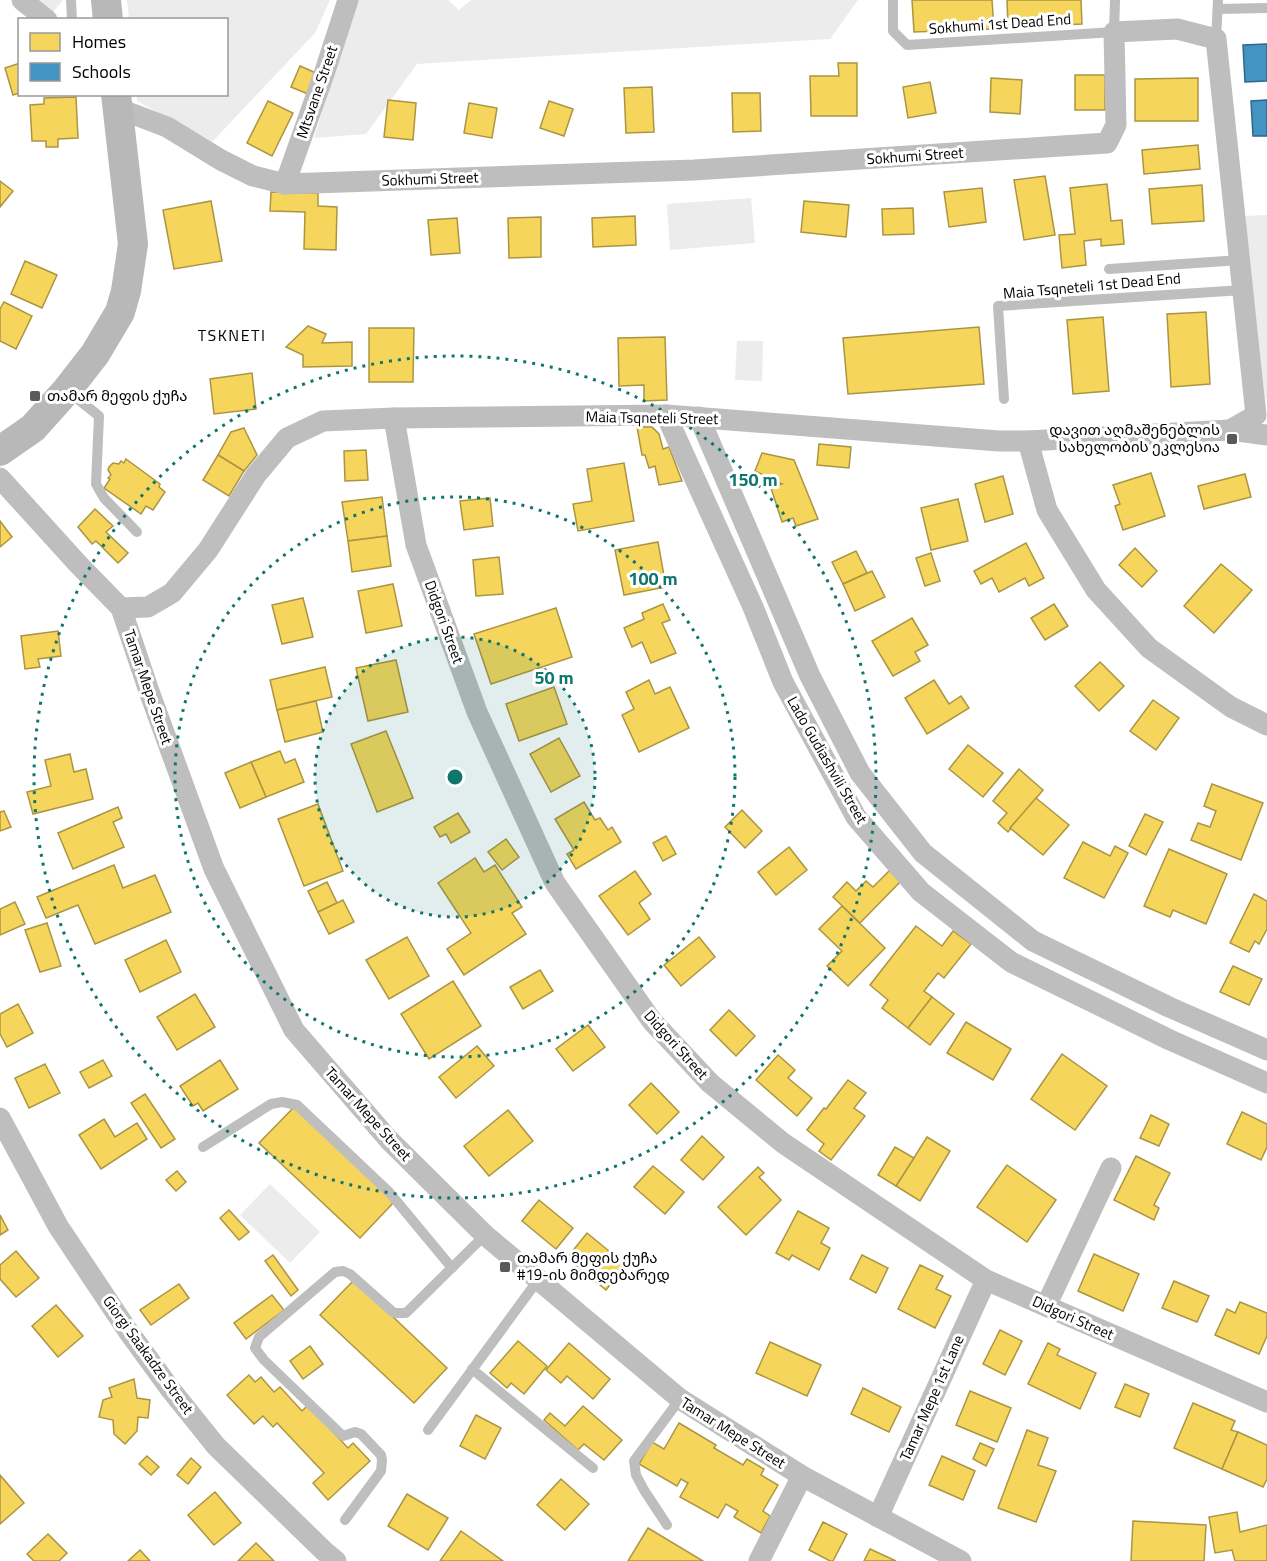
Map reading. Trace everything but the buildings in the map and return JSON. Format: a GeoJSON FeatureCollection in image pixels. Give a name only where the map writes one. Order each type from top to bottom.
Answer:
{"type":"FeatureCollection","features":[{"type":"Feature","properties":{"kind":"main road"},"geometry":{"type":"LineString","coordinates":[[106,0],[108,18]]}},
{"type":"Feature","properties":{"kind":"main road"},"geometry":{"type":"LineString","coordinates":[[0,451],[33,428],[67,390],[95,354],[120,312],[126,291],[133,244],[117,101]]}},
{"type":"Feature","properties":{"kind":"street"},"geometry":{"type":"LineString","coordinates":[[22,0],[44,18]]}},
{"type":"Feature","properties":{"kind":"street","name":"Mtsvane Street"},"geometry":{"type":"LineString","coordinates":[[285,184],[348,0]]}},
{"type":"Feature","properties":{"kind":"street"},"geometry":{"type":"LineString","coordinates":[[1114,32],[1177,29],[1216,39],[1243,290],[1263,415],[1230,430]]}},
{"type":"Feature","properties":{"kind":"street","name":"Sokhumi Street"},"geometry":{"type":"LineString","coordinates":[[117,101],[253,176],[285,184],[694,170],[1107,143],[1116,125],[1114,32]]}},
{"type":"Feature","properties":{"kind":"street","name":"Maia Tsqneteli Street"},"geometry":{"type":"LineString","coordinates":[[122,608],[148,608],[172,592],[208,550],[256,475],[287,438],[324,421],[394,418],[666,416],[999,441],[1230,430],[1267,435]]}},
{"type":"Feature","properties":{"kind":"street","name":"Lado Gudiashvili Street"},"geometry":{"type":"LineString","coordinates":[[666,416],[753,608],[783,682],[856,818],[921,892],[1011,962],[1170,1040],[1267,1083]]}},
{"type":"Feature","properties":{"kind":"street","name":"Lado Gudiashvili Street"},"geometry":{"type":"LineString","coordinates":[[699,417],[810,676],[860,773],[923,853],[1034,941],[1267,1050]]}},
{"type":"Feature","properties":{"kind":"street","name":"Didgori Street"},"geometry":{"type":"LineString","coordinates":[[394,418],[416,545],[477,712],[555,883],[652,1021],[710,1083],[783,1143],[986,1280],[1267,1402]]}},
{"type":"Feature","properties":{"kind":"street"},"geometry":{"type":"LineString","coordinates":[[1028,441],[1047,510],[1096,590],[1149,648],[1231,707],[1267,725]]}},
{"type":"Feature","properties":{"kind":"street","name":"Tamar Mepe Street"},"geometry":{"type":"LineString","coordinates":[[0,478],[78,564],[122,608],[150,694],[214,869],[294,1030],[389,1140],[485,1235],[680,1399],[802,1476],[953,1559]]}},
{"type":"Feature","properties":{"kind":"street"},"geometry":{"type":"LineString","coordinates":[[725,545],[749,534]]}},
{"type":"Feature","properties":{"kind":"street"},"geometry":{"type":"LineString","coordinates":[[753,608],[777,598]]}},
{"type":"Feature","properties":{"kind":"street"},"geometry":{"type":"LineString","coordinates":[[1052,983],[1064,956]]}},
{"type":"Feature","properties":{"kind":"street","name":"Giorgi Saakadze Street"},"geometry":{"type":"LineString","coordinates":[[0,1118],[58,1226],[128,1331],[171,1390],[216,1446],[325,1558]]}},
{"type":"Feature","properties":{"kind":"street"},"geometry":{"type":"LineString","coordinates":[[1046,1306],[1111,1168]]}},
{"type":"Feature","properties":{"kind":"street","name":"Tamar Mepe 1st Lane"},"geometry":{"type":"LineString","coordinates":[[878,1517],[986,1280]]}},
{"type":"Feature","properties":{"kind":"street"},"geometry":{"type":"LineString","coordinates":[[759,1561],[802,1476]]}},
{"type":"Feature","properties":{"kind":"lane"},"geometry":{"type":"LineString","coordinates":[[71,0],[72,18]]}},
{"type":"Feature","properties":{"kind":"lane","name":"Sokhumi 1st Dead End"},"geometry":{"type":"LineString","coordinates":[[893,0],[893,31],[907,45],[1114,32]]}},
{"type":"Feature","properties":{"kind":"lane"},"geometry":{"type":"LineString","coordinates":[[1114,32],[1115,0]]}},
{"type":"Feature","properties":{"kind":"lane"},"geometry":{"type":"LineString","coordinates":[[1216,39],[1218,4],[1267,8]]}},
{"type":"Feature","properties":{"kind":"lane"},"geometry":{"type":"LineString","coordinates":[[1109,269],[1240,261]]}},
{"type":"Feature","properties":{"kind":"lane","name":"Maia Tsqneteli 1st Dead End"},"geometry":{"type":"LineString","coordinates":[[1004,399],[998,306],[1243,290]]}},
{"type":"Feature","properties":{"kind":"lane"},"geometry":{"type":"LineString","coordinates":[[67,390],[99,416],[96,484],[104,498],[137,532]]}},
{"type":"Feature","properties":{"kind":"lane"},"geometry":{"type":"LineString","coordinates":[[203,1147],[271,1104],[282,1102],[297,1105],[389,1192],[452,1268]]}},
{"type":"Feature","properties":{"kind":"lane"},"geometry":{"type":"LineString","coordinates":[[345,1520],[381,1470],[381,1455],[362,1434],[356,1432],[343,1436],[264,1360],[255,1348],[259,1337],[335,1272],[343,1271],[350,1274],[394,1313],[406,1313],[485,1235]]}},
{"type":"Feature","properties":{"kind":"lane"},"geometry":{"type":"LineString","coordinates":[[428,1430],[538,1280]]}},
{"type":"Feature","properties":{"kind":"lane"},"geometry":{"type":"LineString","coordinates":[[472,1369],[593,1468]]}},
{"type":"Feature","properties":{"kind":"lane"},"geometry":{"type":"LineString","coordinates":[[667,1525],[636,1475],[634,1461],[680,1399]]}},
{"type":"Feature","properties":{"kind":"shaded area"},"geometry":{"type":"Polygon","coordinates":[[[27,0],[63,0],[46,18],[27,0]]]}},
{"type":"Feature","properties":{"kind":"shaded area"},"geometry":{"type":"Polygon","coordinates":[[[127,0],[330,0],[315,33],[212,142],[137,101],[137,96],[228,96],[228,18],[129,18],[127,0]]]}},
{"type":"Feature","properties":{"kind":"shaded area"},"geometry":{"type":"Polygon","coordinates":[[[356,0],[448,0],[459,10],[471,0],[858,0],[830,39],[417,64],[366,134],[314,138],[356,0]]]}},
{"type":"Feature","properties":{"kind":"shaded area"},"geometry":{"type":"Polygon","coordinates":[[[751,198],[755,243],[670,250],[667,204],[751,198]]]}},
{"type":"Feature","properties":{"kind":"shaded area"},"geometry":{"type":"Polygon","coordinates":[[[1267,215],[1267,399],[1265,399],[1245,216],[1267,215]]]}},
{"type":"Feature","properties":{"kind":"shaded area"},"geometry":{"type":"Polygon","coordinates":[[[737,341],[763,341],[762,381],[735,380],[737,341]]]}},
{"type":"Feature","properties":{"kind":"shaded area"},"geometry":{"type":"Polygon","coordinates":[[[270,1184],[320,1232],[290,1263],[240,1215],[270,1184]]]}},
{"type":"Feature","properties":{"kind":"place","name":"თამარ მეფის ქუჩა"},"geometry":{"type":"Point","coordinates":[35,396]}},
{"type":"Feature","properties":{"kind":"place","name":"დავით აღმაშენებლის სახელობის ეკლესია"},"geometry":{"type":"Point","coordinates":[1232,439]}},
{"type":"Feature","properties":{"kind":"place","name":"თამარ მეფის ქუჩა #19-ის მიმდებარედ"},"geometry":{"type":"Point","coordinates":[505,1267]}},
{"type":"Feature","properties":{"kind":"district","name":"TSKNETI"},"geometry":{"type":"Point","coordinates":[232,335]}}]}
